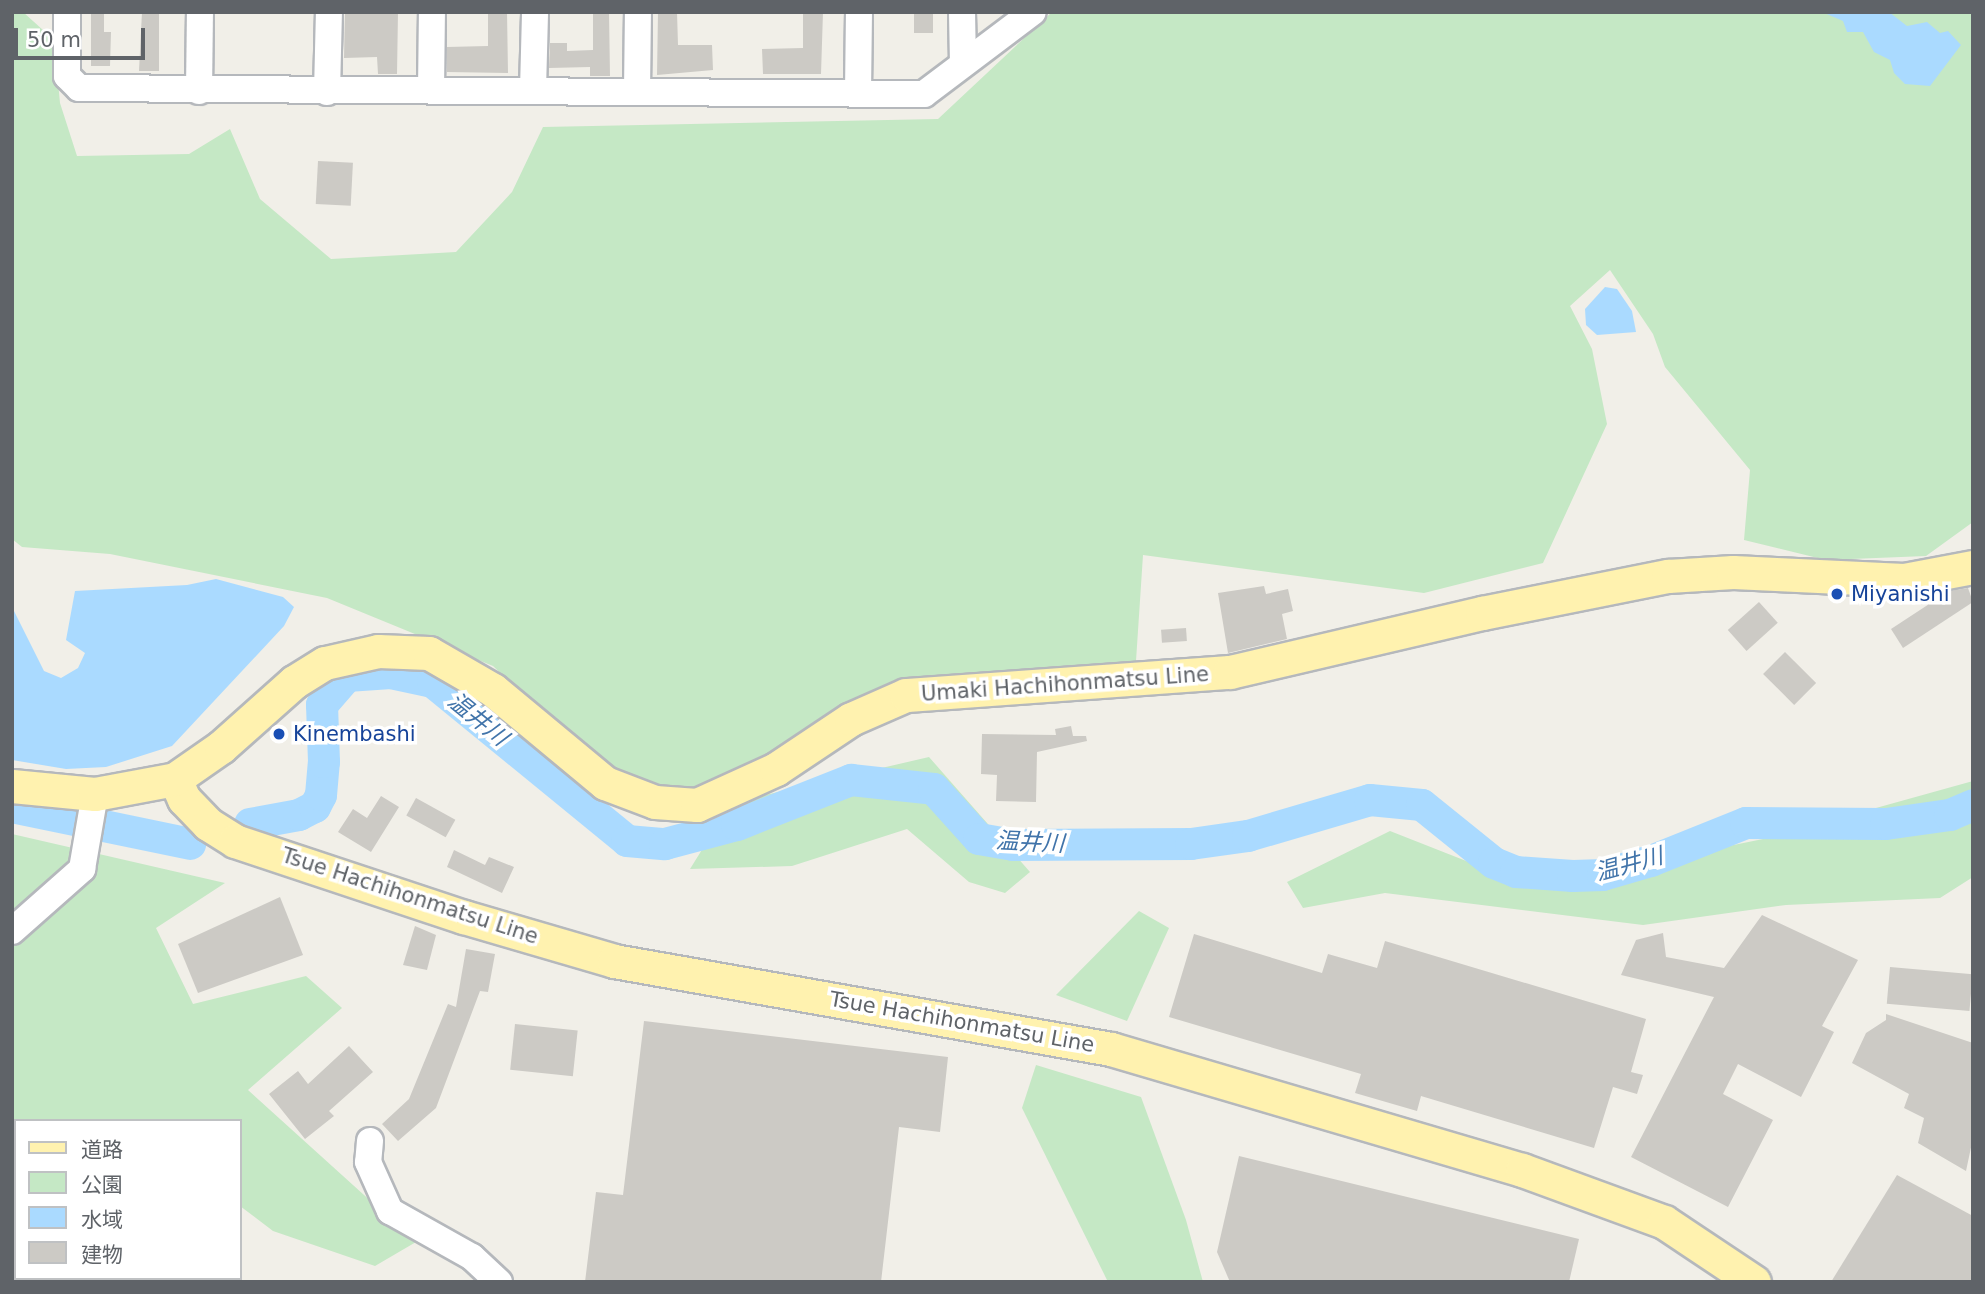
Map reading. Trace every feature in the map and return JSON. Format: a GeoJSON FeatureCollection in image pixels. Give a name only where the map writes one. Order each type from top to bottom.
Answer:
{"type":"FeatureCollection","features":[{"type":"Feature","properties":{"kind":"main road","name":"Umaki Hachihonmatsu Line"},"geometry":{"type":"LineString","coordinates":[[12,786],[96,794],[175,779],[221,747],[294,682],[325,663],[378,651],[429,653],[493,690],[605,783],[655,802],[697,805],[776,769],[851,719],[906,695],[1230,672],[1482,613],[1668,576],[1733,572],[1904,580],[1973,567]]}},
{"type":"Feature","properties":{"kind":"main road","name":"Tsue Hachihonmatsu Line"},"geometry":{"type":"LineString","coordinates":[[175,779],[184,799],[208,824],[235,841],[464,917],[614,961],[1111,1049],[1522,1170],[1664,1222],[1754,1282]]}},
{"type":"Feature","properties":{"kind":"street"},"geometry":{"type":"LineString","coordinates":[[199,90],[200,12]]}},
{"type":"Feature","properties":{"kind":"street"},"geometry":{"type":"LineString","coordinates":[[327,92],[329,12]]}},
{"type":"Feature","properties":{"kind":"street"},"geometry":{"type":"LineString","coordinates":[[431,90],[432,12]]}},
{"type":"Feature","properties":{"kind":"street"},"geometry":{"type":"LineString","coordinates":[[533,90],[535,12]]}},
{"type":"Feature","properties":{"kind":"street"},"geometry":{"type":"LineString","coordinates":[[637,91],[638,12]]}},
{"type":"Feature","properties":{"kind":"street"},"geometry":{"type":"LineString","coordinates":[[858,93],[859,12]]}},
{"type":"Feature","properties":{"kind":"street"},"geometry":{"type":"LineString","coordinates":[[962,12],[963,64]]}},
{"type":"Feature","properties":{"kind":"street"},"geometry":{"type":"LineString","coordinates":[[61,17],[67,76],[79,88],[327,92],[533,90],[924,94],[1033,12]]}},
{"type":"Feature","properties":{"kind":"street"},"geometry":{"type":"LineString","coordinates":[[12,931],[82,869],[96,794]]}},
{"type":"Feature","properties":{"kind":"street"},"geometry":{"type":"LineString","coordinates":[[370,1141],[368,1162],[390,1211],[471,1257],[499,1282]]}},
{"type":"Feature","properties":{"kind":"green space"},"geometry":{"type":"Polygon","coordinates":[[[12,12],[23,12],[54,40],[60,103],[77,156],[189,154],[230,129],[260,199],[331,259],[456,252],[512,192],[543,127],[938,119],[1052,12],[1973,12],[1973,522],[1926,556],[1826,560],[1744,540],[1750,470],[1665,367],[1653,334],[1610,270],[1570,306],[1592,349],[1607,424],[1543,563],[1424,593],[1143,555],[1136,661],[1002,688],[886,686],[776,769],[684,798],[596,765],[493,666],[327,598],[110,554],[22,547],[12,539],[12,12]]]}},
{"type":"Feature","properties":{"kind":"green space"},"geometry":{"type":"Polygon","coordinates":[[[929,757],[1030,872],[1005,893],[969,882],[907,829],[792,866],[690,869],[731,803],[929,757]]]}},
{"type":"Feature","properties":{"kind":"green space"},"geometry":{"type":"Polygon","coordinates":[[[1973,781],[1973,877],[1940,898],[1786,905],[1643,925],[1385,893],[1303,908],[1287,882],[1390,831],[1484,868],[1630,866],[1768,838],[1973,781]]]}},
{"type":"Feature","properties":{"kind":"green space"},"geometry":{"type":"Polygon","coordinates":[[[12,834],[225,883],[156,928],[193,1004],[306,976],[342,1008],[248,1090],[416,1242],[375,1266],[273,1231],[242,1208],[242,1119],[14,1119],[14,1280],[41,1280],[12,1282],[12,834]]]}},
{"type":"Feature","properties":{"kind":"green space"},"geometry":{"type":"Polygon","coordinates":[[[1139,911],[1169,928],[1127,1021],[1056,995],[1139,911]]]}},
{"type":"Feature","properties":{"kind":"green space"},"geometry":{"type":"Polygon","coordinates":[[[1036,1065],[1141,1097],[1186,1220],[1203,1282],[1108,1282],[1022,1108],[1036,1065]]]}},
{"type":"Feature","properties":{"kind":"water"},"geometry":{"type":"Polygon","coordinates":[[[1822,12],[1889,12],[1907,26],[1927,22],[1940,33],[1948,31],[1961,45],[1930,86],[1905,84],[1894,73],[1890,60],[1874,52],[1863,32],[1847,32],[1843,21],[1822,12]]]}},
{"type":"Feature","properties":{"kind":"water"},"geometry":{"type":"Polygon","coordinates":[[[1605,287],[1617,289],[1632,311],[1636,332],[1597,335],[1586,325],[1585,309],[1605,287]]]}},
{"type":"Feature","properties":{"kind":"water"},"geometry":{"type":"Polygon","coordinates":[[[216,579],[283,597],[294,607],[284,626],[172,746],[106,767],[66,769],[12,760],[12,607],[44,671],[61,678],[78,668],[85,653],[66,640],[75,591],[187,585],[216,579]]]}},
{"type":"Feature","properties":{"kind":"building"},"geometry":{"type":"Polygon","coordinates":[[[91,12],[104,12],[104,32],[111,32],[110,66],[91,66],[91,12]]]}},
{"type":"Feature","properties":{"kind":"building"},"geometry":{"type":"Polygon","coordinates":[[[142,12],[159,12],[159,71],[139,71],[142,12]]]}},
{"type":"Feature","properties":{"kind":"building"},"geometry":{"type":"Polygon","coordinates":[[[345,12],[398,12],[397,74],[378,74],[377,57],[344,58],[345,12]]]}},
{"type":"Feature","properties":{"kind":"building"},"geometry":{"type":"Polygon","coordinates":[[[488,12],[507,12],[508,73],[447,72],[447,47],[488,46],[488,12]]]}},
{"type":"Feature","properties":{"kind":"building"},"geometry":{"type":"Polygon","coordinates":[[[593,12],[609,12],[610,76],[590,76],[590,67],[549,68],[550,43],[567,43],[567,51],[593,50],[593,12]]]}},
{"type":"Feature","properties":{"kind":"building"},"geometry":{"type":"Polygon","coordinates":[[[658,12],[677,12],[678,45],[712,45],[713,70],[657,75],[658,12]]]}},
{"type":"Feature","properties":{"kind":"building"},"geometry":{"type":"Polygon","coordinates":[[[803,12],[823,12],[821,74],[763,74],[762,49],[803,48],[803,12]]]}},
{"type":"Feature","properties":{"kind":"building"},"geometry":{"type":"Polygon","coordinates":[[[914,12],[933,12],[933,33],[914,33],[914,12]]]}},
{"type":"Feature","properties":{"kind":"building"},"geometry":{"type":"Polygon","coordinates":[[[318,161],[353,163],[351,206],[316,204],[318,161]]]}},
{"type":"Feature","properties":{"kind":"building"},"geometry":{"type":"Polygon","coordinates":[[[1264,586],[1266,594],[1288,589],[1293,611],[1282,614],[1287,639],[1228,653],[1218,593],[1264,586]]]}},
{"type":"Feature","properties":{"kind":"building"},"geometry":{"type":"Polygon","coordinates":[[[1968,588],[1973,602],[1903,648],[1891,629],[1949,591],[1968,588]]]}},
{"type":"Feature","properties":{"kind":"building"},"geometry":{"type":"Polygon","coordinates":[[[1759,602],[1778,623],[1747,651],[1728,630],[1759,602]]]}},
{"type":"Feature","properties":{"kind":"building"},"geometry":{"type":"Polygon","coordinates":[[[1186,628],[1187,641],[1162,643],[1161,630],[1186,628]]]}},
{"type":"Feature","properties":{"kind":"building"},"geometry":{"type":"Polygon","coordinates":[[[1785,652],[1816,683],[1794,705],[1763,674],[1785,652]]]}},
{"type":"Feature","properties":{"kind":"building"},"geometry":{"type":"Polygon","coordinates":[[[1071,726],[1073,736],[1086,736],[1087,741],[1037,752],[1036,802],[996,801],[997,775],[981,774],[982,734],[1056,735],[1055,729],[1071,726]]]}},
{"type":"Feature","properties":{"kind":"building"},"geometry":{"type":"Polygon","coordinates":[[[381,796],[399,807],[371,852],[338,832],[353,809],[367,818],[381,796]]]}},
{"type":"Feature","properties":{"kind":"building"},"geometry":{"type":"Polygon","coordinates":[[[416,798],[455,820],[446,837],[406,815],[416,798]]]}},
{"type":"Feature","properties":{"kind":"building"},"geometry":{"type":"Polygon","coordinates":[[[454,850],[485,865],[489,857],[514,867],[502,893],[447,867],[454,850]]]}},
{"type":"Feature","properties":{"kind":"building"},"geometry":{"type":"Polygon","coordinates":[[[280,897],[303,955],[198,993],[178,944],[280,897]]]}},
{"type":"Feature","properties":{"kind":"building"},"geometry":{"type":"Polygon","coordinates":[[[1762,915],[1858,960],[1822,1026],[1834,1032],[1801,1097],[1738,1064],[1723,1094],[1773,1120],[1728,1207],[1631,1157],[1714,997],[1621,975],[1636,940],[1663,933],[1666,957],[1724,968],[1762,915]]]}},
{"type":"Feature","properties":{"kind":"building"},"geometry":{"type":"Polygon","coordinates":[[[415,926],[436,935],[427,970],[403,965],[415,926]]]}},
{"type":"Feature","properties":{"kind":"building"},"geometry":{"type":"Polygon","coordinates":[[[1194,934],[1322,973],[1328,954],[1377,968],[1385,941],[1646,1019],[1631,1072],[1643,1075],[1637,1094],[1613,1087],[1594,1148],[1421,1096],[1417,1111],[1355,1093],[1361,1074],[1169,1017],[1194,934]]]}},
{"type":"Feature","properties":{"kind":"building"},"geometry":{"type":"Polygon","coordinates":[[[466,949],[495,954],[488,992],[480,991],[436,1108],[398,1141],[382,1124],[409,1099],[448,1004],[456,1007],[466,949]]]}},
{"type":"Feature","properties":{"kind":"building"},"geometry":{"type":"Polygon","coordinates":[[[1890,967],[1973,974],[1969,1011],[1887,1004],[1890,967]]]}},
{"type":"Feature","properties":{"kind":"building"},"geometry":{"type":"Polygon","coordinates":[[[1886,1014],[1973,1043],[1973,1138],[1966,1171],[1918,1143],[1924,1118],[1904,1108],[1909,1094],[1852,1063],[1866,1033],[1886,1020],[1886,1014]]]}},
{"type":"Feature","properties":{"kind":"building"},"geometry":{"type":"Polygon","coordinates":[[[644,1021],[948,1057],[940,1132],[899,1127],[881,1282],[585,1282],[596,1192],[623,1195],[644,1021]]]}},
{"type":"Feature","properties":{"kind":"building"},"geometry":{"type":"Polygon","coordinates":[[[515,1024],[578,1031],[573,1076],[510,1070],[515,1024]]]}},
{"type":"Feature","properties":{"kind":"building"},"geometry":{"type":"Polygon","coordinates":[[[349,1046],[373,1072],[329,1111],[334,1116],[305,1139],[269,1094],[298,1071],[308,1084],[349,1046]]]}},
{"type":"Feature","properties":{"kind":"building"},"geometry":{"type":"Polygon","coordinates":[[[1239,1156],[1579,1239],[1569,1282],[1230,1282],[1217,1252],[1239,1156]]]}},
{"type":"Feature","properties":{"kind":"building"},"geometry":{"type":"Polygon","coordinates":[[[1897,1175],[1973,1216],[1973,1282],[1831,1282],[1897,1175]]]}},
{"type":"Feature","properties":{"kind":"waterway","name":"温井川"},"geometry":{"type":"LineString","coordinates":[[250,824],[299,815],[315,807],[321,795],[324,762],[322,705],[347,676],[391,673],[433,682],[627,841],[665,844],[737,825],[851,780],[934,789],[979,839],[1013,845],[1191,844],[1248,836],[1370,800],[1422,805],[1494,863],[1516,872],[1573,876],[1603,875],[1651,861],[1746,823],[1886,824],[1950,815],[1973,805]]}},
{"type":"Feature","properties":{"kind":"waterway","name":"温井川"},"geometry":{"type":"LineString","coordinates":[[12,807],[190,844]]}},
{"type":"Feature","properties":{"kind":"place","name":"Miyanishi"},"geometry":{"type":"Point","coordinates":[1837,594]}},
{"type":"Feature","properties":{"kind":"place","name":"Kinembashi"},"geometry":{"type":"Point","coordinates":[279,734]}}]}
